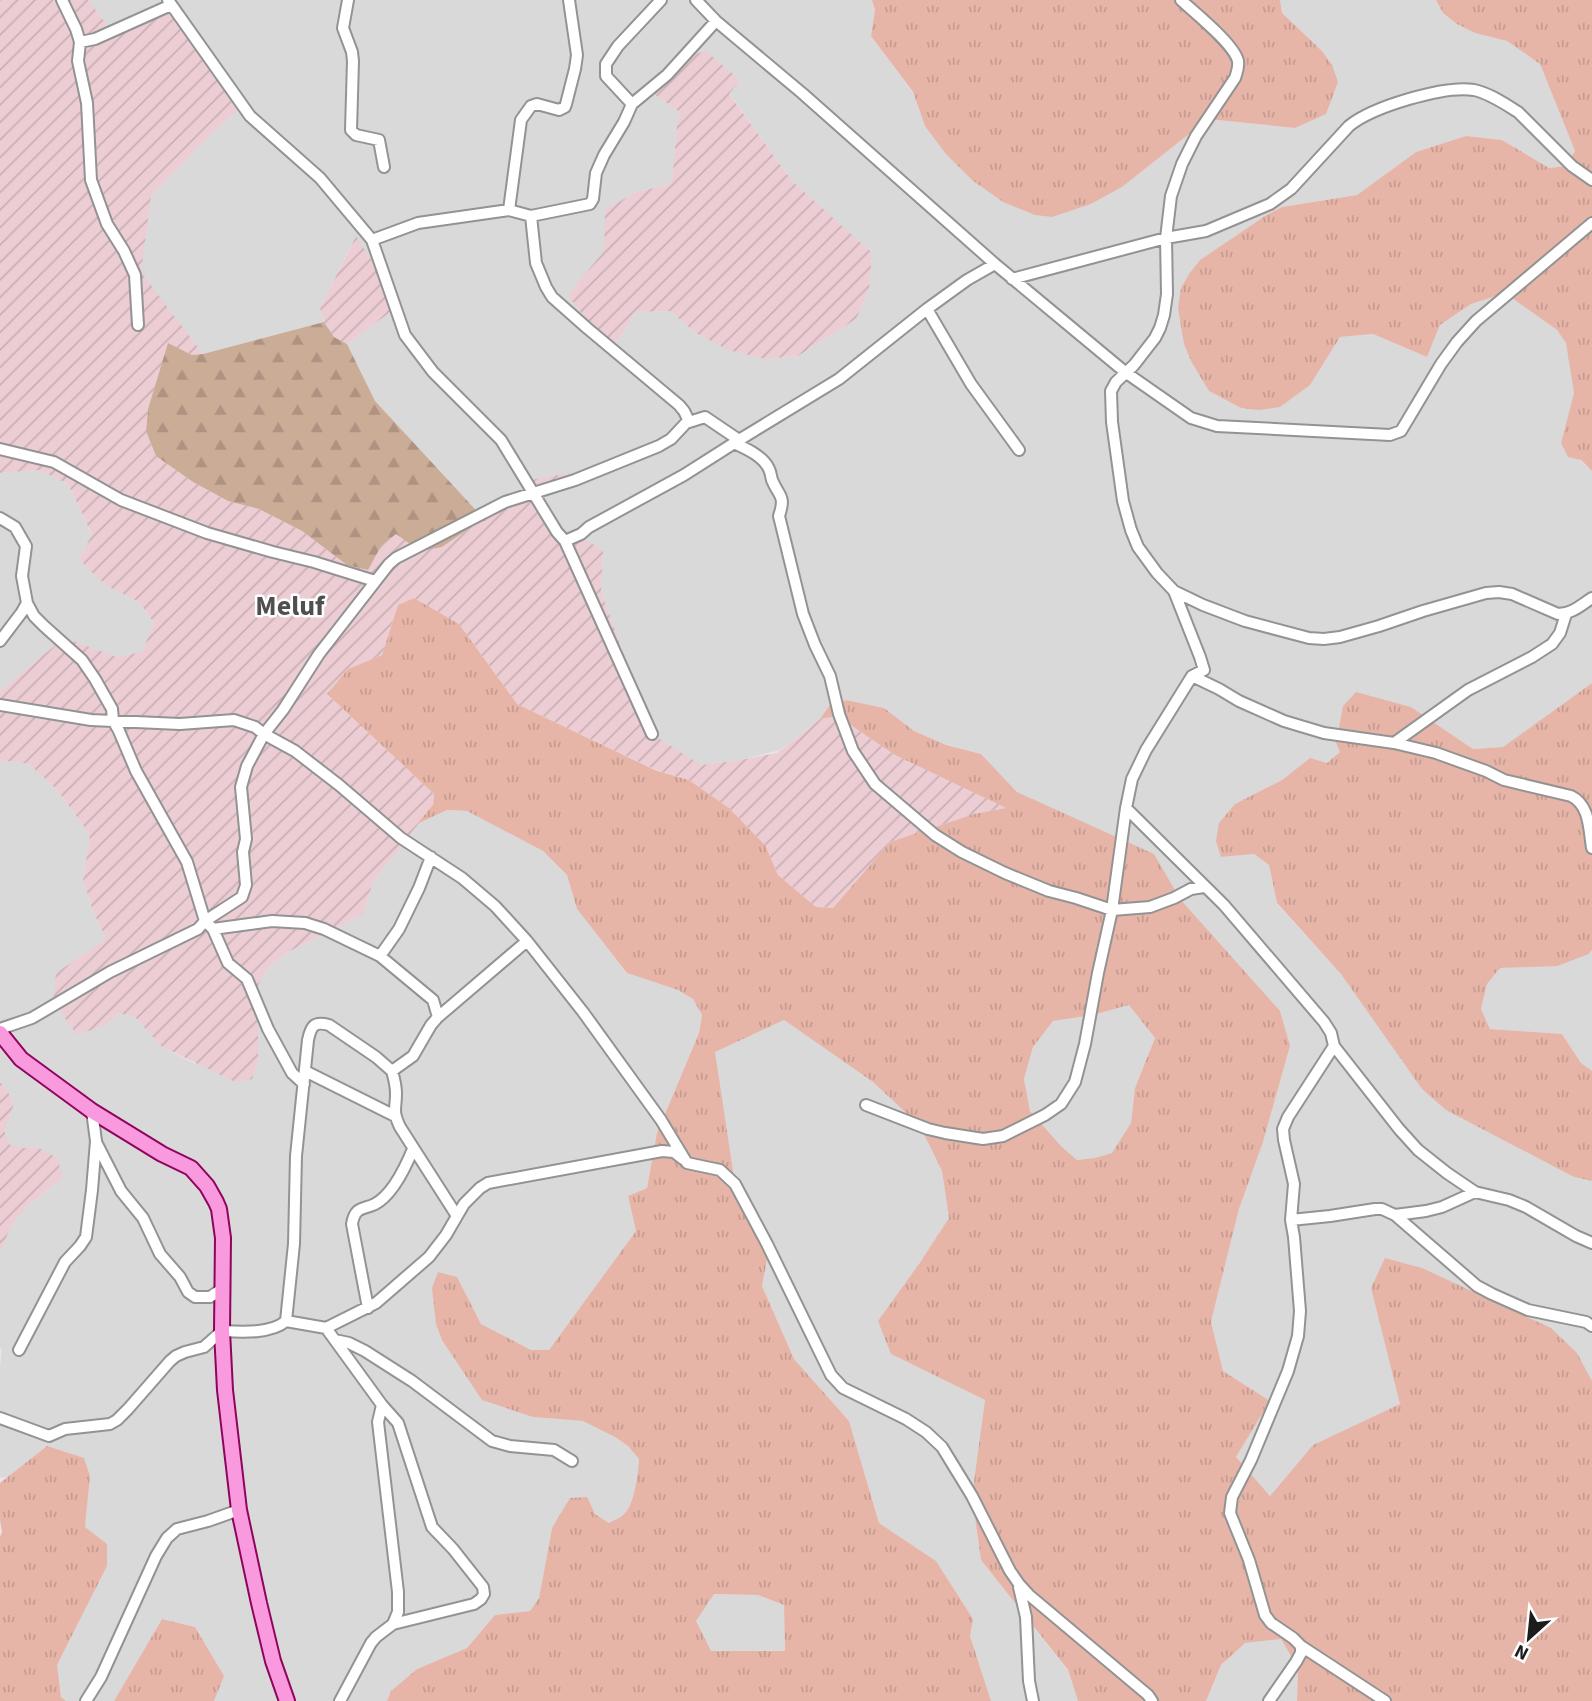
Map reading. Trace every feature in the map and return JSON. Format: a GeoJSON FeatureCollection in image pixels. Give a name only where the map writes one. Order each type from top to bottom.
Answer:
{"type":"FeatureCollection","features":[{"type":"Feature","properties":{"kind":"main road"},"geometry":{"type":"LineString","coordinates":[[0,1031],[22,1059],[92,1111],[162,1154],[191,1168],[206,1186],[219,1209],[223,1238],[222,1331],[225,1390],[239,1510],[259,1603],[287,1701]]}},
{"type":"Feature","properties":{"kind":"street"},"geometry":{"type":"LineString","coordinates":[[62,0],[80,42],[78,61],[87,103],[91,180],[107,223],[135,275],[138,325]]}},
{"type":"Feature","properties":{"kind":"street"},"geometry":{"type":"LineString","coordinates":[[348,0],[343,28],[353,61],[351,130],[356,135],[379,140],[384,167]]}},
{"type":"Feature","properties":{"kind":"street"},"geometry":{"type":"LineString","coordinates":[[509,210],[521,120],[531,106],[537,104],[559,110],[566,104],[577,55],[569,0]]}},
{"type":"Feature","properties":{"kind":"street"},"geometry":{"type":"LineString","coordinates":[[632,104],[606,76],[606,64],[618,46],[661,0]]}},
{"type":"Feature","properties":{"kind":"street"},"geometry":{"type":"LineString","coordinates":[[696,0],[716,21],[802,93],[1012,279],[1125,372],[1191,418],[1217,426],[1390,435],[1401,431],[1441,364],[1476,321],[1592,223]]}},
{"type":"Feature","properties":{"kind":"street"},"geometry":{"type":"LineString","coordinates":[[1181,0],[1232,49],[1238,60],[1238,69],[1235,78],[1196,136],[1171,195],[1166,238],[1167,294],[1164,315],[1155,338],[1111,391],[1112,422],[1123,501],[1130,530],[1138,547],[1174,591],[1245,621],[1309,638],[1340,637],[1486,593],[1512,594],[1558,614],[1566,614],[1592,598]]}},
{"type":"Feature","properties":{"kind":"street"},"geometry":{"type":"LineString","coordinates":[[80,42],[95,39],[169,3],[250,116],[320,178],[372,240],[405,335],[433,372],[502,440],[565,541],[652,734]]}},
{"type":"Feature","properties":{"kind":"street"},"geometry":{"type":"LineString","coordinates":[[372,240],[418,223],[509,210],[531,216],[590,204],[596,173],[632,104],[667,75],[716,21]]}},
{"type":"Feature","properties":{"kind":"street"},"geometry":{"type":"LineString","coordinates":[[1012,279],[1166,238],[1206,231],[1270,204],[1291,189],[1359,118],[1399,102],[1441,92],[1474,90],[1518,112],[1572,166],[1592,180]]}},
{"type":"Feature","properties":{"kind":"street"},"geometry":{"type":"LineString","coordinates":[[531,216],[536,263],[552,296],[679,405],[689,421]]}},
{"type":"Feature","properties":{"kind":"street"},"geometry":{"type":"LineString","coordinates":[[565,541],[684,475],[839,379],[927,309],[967,280],[995,264]]}},
{"type":"Feature","properties":{"kind":"street"},"geometry":{"type":"LineString","coordinates":[[927,309],[971,384],[1019,450]]}},
{"type":"Feature","properties":{"kind":"street"},"geometry":{"type":"LineString","coordinates":[[0,1031],[32,1018],[110,972],[198,929],[205,921],[242,897],[246,884],[243,852],[246,839],[242,787],[247,766],[264,734],[319,654],[389,564],[402,554],[505,502],[575,480],[659,446],[671,439],[689,421],[705,417],[762,459],[769,469],[772,482],[782,495],[779,516],[803,614],[830,676],[839,714],[853,751],[875,784],[935,835],[962,852],[1049,891],[1112,910],[1150,907],[1191,889],[1204,887]]}},
{"type":"Feature","properties":{"kind":"street"},"geometry":{"type":"LineString","coordinates":[[0,449],[54,462],[121,500],[207,533],[375,581]]}},
{"type":"Feature","properties":{"kind":"street"},"geometry":{"type":"LineString","coordinates":[[0,518],[15,527],[26,546],[22,576],[27,603],[34,616],[86,665],[112,709],[113,720],[136,771],[187,862],[205,921],[214,929],[228,963],[247,979],[268,1029],[292,1073],[304,1084]]}},
{"type":"Feature","properties":{"kind":"street"},"geometry":{"type":"LineString","coordinates":[[866,1105],[928,1129],[983,1139],[1003,1136],[1045,1115],[1061,1104],[1075,1082],[1112,910],[1132,779],[1141,758],[1192,676],[1204,670],[1174,591]]}},
{"type":"Feature","properties":{"kind":"street"},"geometry":{"type":"LineString","coordinates":[[0,641],[27,603]]}},
{"type":"Feature","properties":{"kind":"street"},"geometry":{"type":"LineString","coordinates":[[1394,743],[1468,690],[1552,644],[1560,633],[1566,614]]}},
{"type":"Feature","properties":{"kind":"street"},"geometry":{"type":"LineString","coordinates":[[1192,676],[1284,721],[1324,733],[1394,743],[1436,753],[1504,780],[1571,796],[1579,800],[1586,811],[1592,848]]}},
{"type":"Feature","properties":{"kind":"street"},"geometry":{"type":"LineString","coordinates":[[0,705],[91,720],[180,724],[234,720],[256,727],[295,751],[401,838],[462,878],[495,906],[527,941],[583,1012],[661,1120],[687,1163]]}},
{"type":"Feature","properties":{"kind":"street"},"geometry":{"type":"LineString","coordinates":[[1126,808],[1224,905],[1324,1022],[1331,1033],[1334,1046],[1418,1150],[1475,1192],[1526,1207],[1592,1243]]}},
{"type":"Feature","properties":{"kind":"street"},"geometry":{"type":"LineString","coordinates":[[380,956],[399,929],[431,857]]}},
{"type":"Feature","properties":{"kind":"street"},"geometry":{"type":"LineString","coordinates":[[214,929],[272,921],[305,923],[324,929],[380,956],[433,1000],[438,1017]]}},
{"type":"Feature","properties":{"kind":"street"},"geometry":{"type":"LineString","coordinates":[[392,1070],[414,1056],[438,1017],[527,941]]}},
{"type":"Feature","properties":{"kind":"street"},"geometry":{"type":"LineString","coordinates":[[0,1418],[49,1436],[65,1429],[110,1424],[128,1409],[176,1356],[204,1347],[222,1331],[248,1333],[278,1327],[286,1321],[295,1244],[296,1156],[310,1031],[314,1025],[329,1025],[392,1070],[396,1095],[395,1116],[457,1216]]}},
{"type":"Feature","properties":{"kind":"street"},"geometry":{"type":"LineString","coordinates":[[1334,1046],[1288,1116],[1283,1129],[1294,1184],[1291,1220],[1300,1311],[1298,1336],[1288,1371],[1251,1461],[1232,1497],[1230,1513],[1249,1560],[1265,1615],[1301,1646],[1385,1701]]}},
{"type":"Feature","properties":{"kind":"street"},"geometry":{"type":"LineString","coordinates":[[305,1071],[395,1116]]}},
{"type":"Feature","properties":{"kind":"street"},"geometry":{"type":"LineString","coordinates":[[19,1350],[65,1262],[86,1237],[96,1141],[92,1111]]}},
{"type":"Feature","properties":{"kind":"street"},"geometry":{"type":"LineString","coordinates":[[96,1141],[121,1191],[143,1218],[160,1254],[188,1292],[195,1297],[210,1297],[222,1289]]}},
{"type":"Feature","properties":{"kind":"street"},"geometry":{"type":"LineString","coordinates":[[368,1308],[352,1224],[353,1216],[358,1210],[380,1201],[400,1177],[414,1149]]}},
{"type":"Feature","properties":{"kind":"street"},"geometry":{"type":"LineString","coordinates":[[286,1321],[326,1328],[368,1308],[429,1257],[464,1204],[488,1182],[662,1151],[674,1152],[687,1163],[720,1170],[735,1184],[831,1375],[844,1388],[906,1419],[942,1447],[972,1496],[1019,1584],[1153,1701]]}},
{"type":"Feature","properties":{"kind":"street"},"geometry":{"type":"LineString","coordinates":[[1395,1215],[1442,1207],[1475,1192]]}},
{"type":"Feature","properties":{"kind":"street"},"geometry":{"type":"LineString","coordinates":[[1291,1220],[1382,1209],[1395,1215],[1477,1286],[1528,1310],[1586,1322],[1592,1326]]}},
{"type":"Feature","properties":{"kind":"street"},"geometry":{"type":"LineString","coordinates":[[326,1328],[398,1423],[432,1527],[473,1573],[483,1587],[484,1594],[481,1599],[467,1606],[393,1624],[371,1643],[340,1701]]}},
{"type":"Feature","properties":{"kind":"street"},"geometry":{"type":"LineString","coordinates":[[335,1340],[365,1351],[412,1381],[492,1441],[510,1446],[554,1450],[572,1461]]}},
{"type":"Feature","properties":{"kind":"street"},"geometry":{"type":"LineString","coordinates":[[382,1405],[378,1422],[398,1592],[398,1612],[393,1624]]}},
{"type":"Feature","properties":{"kind":"street"},"geometry":{"type":"LineString","coordinates":[[86,1701],[101,1677],[156,1556],[167,1538],[177,1529],[239,1510]]}},
{"type":"Feature","properties":{"kind":"street"},"geometry":{"type":"LineString","coordinates":[[1019,1584],[1026,1617],[1032,1701]]}},
{"type":"Feature","properties":{"kind":"street"},"geometry":{"type":"LineString","coordinates":[[1269,1701],[1296,1662],[1301,1646]]}},
{"type":"Feature","properties":{"kind":"shaded area"},"geometry":{"type":"Polygon","coordinates":[[[0,0],[88,0],[113,33],[179,9],[244,105],[208,137],[151,196],[141,272],[203,354],[192,355],[168,344],[148,409],[146,430],[156,456],[193,482],[228,501],[259,509],[302,531],[347,565],[381,546],[396,534],[420,550],[442,547],[480,521],[486,520],[535,479],[570,473],[535,492],[557,532],[588,541],[603,551],[601,591],[633,687],[652,734],[701,765],[777,753],[820,719],[837,716],[895,755],[1007,808],[974,814],[890,842],[833,908],[816,907],[778,875],[765,845],[729,808],[689,780],[658,771],[517,704],[459,624],[414,598],[398,605],[382,655],[348,669],[327,694],[434,794],[433,805],[373,882],[363,914],[288,952],[273,963],[262,977],[255,992],[258,1007],[258,1062],[252,1079],[235,1082],[161,1046],[135,1017],[118,1013],[106,1025],[77,1035],[53,1001],[56,973],[106,939],[83,880],[90,835],[58,791],[29,764],[0,760],[0,692],[65,638],[117,657],[142,652],[154,623],[139,602],[107,586],[85,566],[80,557],[92,535],[68,484],[39,470],[0,473],[0,0]]]}},
{"type":"Feature","properties":{"kind":"shaded area"},"geometry":{"type":"Polygon","coordinates":[[[88,0],[872,0],[875,10],[871,36],[913,93],[925,126],[1091,204],[1122,187],[1208,119],[1295,128],[1322,51],[1282,13],[1280,0],[1436,0],[1443,13],[1475,33],[1507,41],[1540,64],[1575,151],[1566,166],[1549,168],[1502,140],[1466,136],[1416,152],[1357,195],[1282,207],[1200,260],[1209,391],[1241,408],[1310,385],[1340,337],[1373,334],[1427,357],[1440,325],[1471,304],[1505,293],[1557,330],[1566,343],[1575,393],[1561,443],[1592,471],[1592,683],[1503,747],[1473,749],[1411,707],[1327,763],[1309,759],[1282,780],[1235,804],[1221,857],[1254,854],[1269,865],[1277,904],[1341,974],[1573,1177],[1592,1181],[1592,1381],[1577,1353],[1371,1288],[1401,1404],[1313,1445],[1270,1496],[1236,1457],[1270,1401],[1223,1371],[1211,1323],[1239,1209],[1263,1142],[1290,1046],[1279,1011],[1180,899],[1050,807],[1017,792],[981,754],[946,745],[914,731],[884,708],[846,700],[829,706],[820,719],[780,750],[740,760],[700,765],[652,734],[633,687],[601,591],[603,551],[557,532],[534,492],[567,475],[535,479],[486,521],[375,401],[347,344],[400,305],[355,237],[320,308],[324,322],[203,354],[140,272],[151,196],[208,137],[244,105],[113,33],[88,0]],[[740,80],[649,91],[681,112],[677,126],[672,181],[667,185],[636,192],[606,210],[604,251],[618,340],[636,312],[670,311],[696,333],[765,359],[798,356],[856,319],[872,254],[792,181],[729,93],[740,80]]]}},
{"type":"Feature","properties":{"kind":"shaded area"},"geometry":{"type":"Polygon","coordinates":[[[706,51],[740,80],[729,94],[792,181],[872,253],[869,289],[856,319],[798,356],[765,359],[728,350],[696,333],[670,311],[636,312],[618,340],[606,347],[568,295],[604,251],[605,210],[636,192],[667,185],[672,181],[680,112],[648,90],[688,56],[706,51]]]}},
{"type":"Feature","properties":{"kind":"shaded area"},"geometry":{"type":"Polygon","coordinates":[[[356,236],[400,305],[347,344],[334,337],[324,322],[320,308],[356,236]]]}},
{"type":"Feature","properties":{"kind":"shaded area"},"geometry":{"type":"Polygon","coordinates":[[[39,470],[68,484],[92,536],[80,557],[107,586],[139,602],[154,623],[142,652],[117,657],[65,638],[0,692],[0,473],[39,470]]]}},
{"type":"Feature","properties":{"kind":"shaded area"},"geometry":{"type":"Polygon","coordinates":[[[0,760],[29,764],[58,791],[90,835],[83,880],[106,939],[56,973],[106,1025],[118,1013],[135,1017],[161,1046],[195,1064],[255,992],[273,963],[288,952],[363,914],[373,882],[417,824],[447,810],[467,811],[543,851],[567,875],[577,909],[627,973],[678,990],[693,999],[702,1014],[699,1033],[657,1133],[647,1188],[628,1196],[636,1231],[549,1350],[531,1350],[481,1324],[456,1277],[438,1272],[533,1417],[583,1421],[628,1446],[639,1459],[633,1498],[624,1515],[609,1523],[595,1514],[552,1528],[539,1598],[530,1611],[495,1615],[467,1648],[417,1669],[391,1691],[387,1701],[214,1701],[223,1676],[195,1627],[162,1619],[114,1701],[66,1701],[61,1697],[57,1665],[107,1566],[85,1527],[90,1476],[47,1446],[6,1478],[0,1477],[0,1253],[10,1227],[25,1208],[63,1178],[37,1147],[10,1146],[3,1131],[14,1104],[0,1082],[0,760]]]}},
{"type":"Feature","properties":{"kind":"shaded area"},"geometry":{"type":"Polygon","coordinates":[[[1592,950],[1592,1071],[1581,1063],[1562,1034],[1490,1029],[1481,1009],[1487,983],[1500,968],[1589,954],[1592,950]]]}},
{"type":"Feature","properties":{"kind":"shaded area"},"geometry":{"type":"Polygon","coordinates":[[[1130,1005],[1155,1038],[1135,1088],[1131,1123],[1113,1153],[1077,1160],[1030,1111],[1024,1079],[1033,1047],[1053,1021],[1093,1015],[1130,1005]]]}},
{"type":"Feature","properties":{"kind":"shaded area"},"geometry":{"type":"Polygon","coordinates":[[[784,1020],[873,1082],[920,1126],[942,1171],[949,1218],[919,1264],[891,1354],[985,1400],[972,1496],[981,1560],[1068,1671],[1078,1701],[991,1701],[970,1636],[936,1561],[879,1523],[849,1421],[794,1359],[762,1286],[768,1254],[735,1184],[714,1051],[784,1020]]]}},
{"type":"Feature","properties":{"kind":"shaded area"},"geometry":{"type":"Polygon","coordinates":[[[0,1082],[14,1104],[4,1131],[10,1145],[37,1147],[57,1158],[63,1178],[25,1208],[10,1228],[0,1253],[0,1082]]]}},
{"type":"Feature","properties":{"kind":"shaded area"},"geometry":{"type":"Polygon","coordinates":[[[714,1594],[758,1595],[784,1605],[785,1651],[711,1651],[695,1621],[714,1594]]]}},
{"type":"Feature","properties":{"kind":"shaded area"},"geometry":{"type":"Polygon","coordinates":[[[1281,1639],[1298,1668],[1297,1701],[1206,1701],[1221,1665],[1245,1643],[1281,1639]]]}},
{"type":"Feature","properties":{"kind":"green space"},"geometry":{"type":"Polygon","coordinates":[[[872,0],[1280,0],[1282,13],[1322,51],[1332,65],[1338,82],[1326,114],[1295,128],[1208,119],[1122,187],[1091,204],[1052,217],[1035,215],[1003,202],[972,180],[946,154],[925,126],[913,92],[871,36],[875,10],[872,0]]]}},
{"type":"Feature","properties":{"kind":"green space"},"geometry":{"type":"Polygon","coordinates":[[[1436,0],[1592,0],[1592,471],[1581,460],[1568,457],[1561,443],[1574,393],[1566,343],[1557,330],[1505,293],[1471,304],[1440,325],[1427,357],[1373,334],[1340,337],[1310,385],[1280,407],[1259,410],[1241,408],[1209,391],[1184,344],[1178,308],[1181,288],[1189,274],[1200,260],[1282,207],[1357,195],[1416,152],[1466,136],[1502,140],[1549,168],[1566,166],[1575,151],[1540,64],[1507,41],[1475,33],[1457,24],[1443,13],[1436,0]]]}},
{"type":"Feature","properties":{"kind":"green space"},"geometry":{"type":"Polygon","coordinates":[[[324,322],[334,337],[347,344],[375,401],[486,521],[480,521],[442,547],[420,551],[396,534],[381,546],[368,570],[347,565],[302,531],[259,509],[228,501],[193,482],[156,456],[146,431],[148,409],[168,343],[192,355],[203,354],[324,322]]]}},
{"type":"Feature","properties":{"kind":"green space"},"geometry":{"type":"Polygon","coordinates":[[[414,598],[459,624],[517,704],[657,771],[689,780],[729,808],[765,845],[778,875],[816,907],[833,908],[890,842],[974,814],[1006,808],[895,755],[837,716],[820,719],[829,706],[846,700],[884,708],[914,731],[946,745],[981,754],[1017,792],[1154,854],[1180,899],[1280,1011],[1290,1046],[1263,1142],[1239,1209],[1211,1322],[1223,1371],[1270,1401],[1236,1457],[1270,1496],[1313,1445],[1400,1404],[1371,1288],[1385,1258],[1422,1268],[1551,1328],[1577,1353],[1592,1381],[1592,1701],[1297,1701],[1298,1668],[1281,1639],[1245,1643],[1221,1665],[1206,1701],[1078,1701],[1068,1670],[981,1560],[972,1496],[985,1400],[891,1354],[878,1321],[949,1218],[942,1171],[920,1126],[873,1082],[784,1020],[715,1052],[735,1184],[768,1254],[762,1286],[794,1359],[849,1421],[879,1523],[936,1561],[973,1619],[970,1636],[991,1701],[387,1701],[391,1691],[417,1669],[467,1648],[495,1615],[530,1611],[539,1598],[552,1528],[570,1498],[587,1497],[595,1514],[609,1523],[623,1515],[631,1503],[639,1459],[628,1446],[615,1437],[583,1421],[533,1417],[482,1400],[442,1340],[436,1324],[432,1288],[438,1272],[457,1277],[481,1324],[531,1350],[549,1350],[636,1231],[628,1196],[647,1188],[657,1133],[699,1033],[702,1015],[693,999],[678,990],[627,973],[577,909],[567,875],[543,851],[467,811],[447,810],[417,824],[433,805],[434,794],[327,694],[348,669],[382,655],[398,605],[414,598]],[[1129,1005],[1093,1015],[1053,1021],[1033,1047],[1024,1079],[1030,1111],[1077,1160],[1112,1153],[1131,1123],[1135,1088],[1155,1038],[1129,1005]],[[714,1594],[696,1621],[711,1651],[785,1651],[784,1605],[758,1595],[714,1594]]]}},
{"type":"Feature","properties":{"kind":"green space"},"geometry":{"type":"Polygon","coordinates":[[[1592,683],[1592,950],[1589,954],[1557,966],[1500,968],[1487,984],[1481,1009],[1490,1029],[1562,1034],[1581,1063],[1592,1071],[1592,1181],[1574,1177],[1446,1110],[1422,1089],[1341,974],[1277,903],[1269,865],[1254,854],[1221,857],[1216,841],[1219,823],[1235,804],[1282,780],[1310,758],[1327,763],[1340,752],[1336,743],[1343,706],[1356,692],[1411,707],[1473,749],[1503,747],[1592,683]]]}},
{"type":"Feature","properties":{"kind":"green space"},"geometry":{"type":"Polygon","coordinates":[[[47,1446],[84,1458],[90,1476],[85,1527],[107,1544],[107,1566],[57,1665],[61,1697],[66,1701],[0,1701],[0,1483],[47,1446]]]}},
{"type":"Feature","properties":{"kind":"green space"},"geometry":{"type":"Polygon","coordinates":[[[162,1619],[195,1627],[224,1676],[214,1701],[114,1701],[162,1619]]]}},
{"type":"Feature","properties":{"kind":"district","name":"Meluf"},"geometry":{"type":"Point","coordinates":[290,605]}}]}
